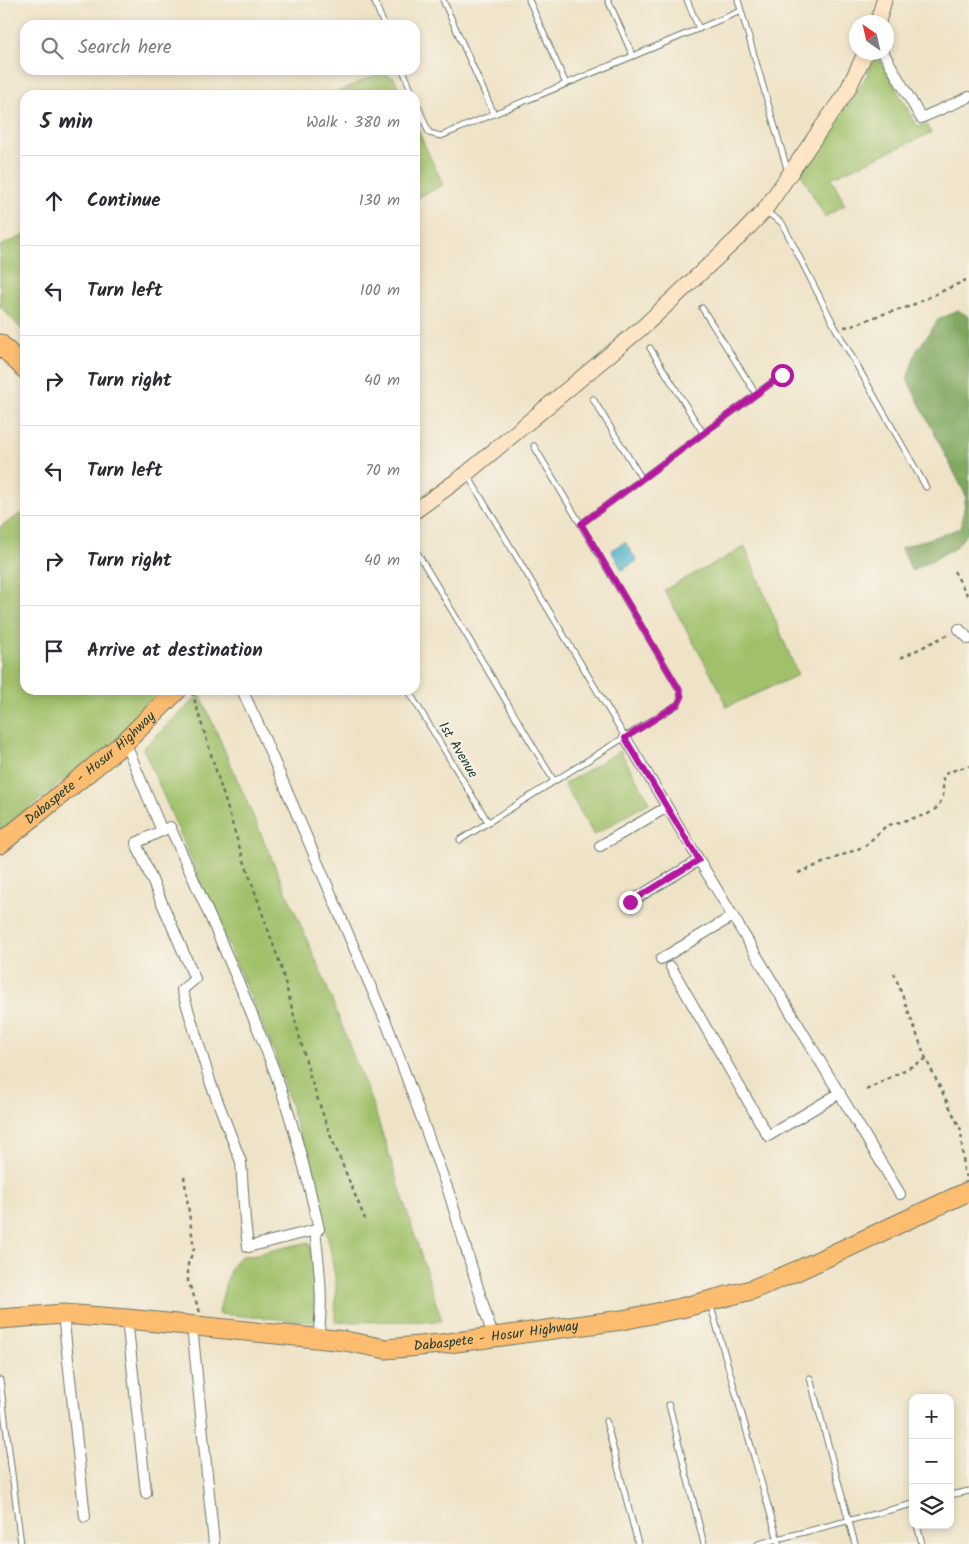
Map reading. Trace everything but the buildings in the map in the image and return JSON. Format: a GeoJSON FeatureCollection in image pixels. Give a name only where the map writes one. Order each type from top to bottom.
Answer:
{"type":"FeatureCollection","features":[{"type":"Feature","properties":{"kind":"highway"},"geometry":{"type":"LineString","coordinates":[[0,344],[20,364]]}},
{"type":"Feature","properties":{"kind":"highway","name":"Dabaspete - Hosur Highway"},"geometry":{"type":"LineString","coordinates":[[0,844],[125,742],[172,695]]}},
{"type":"Feature","properties":{"kind":"highway","name":"Dabaspete - Hosur Highway"},"geometry":{"type":"LineString","coordinates":[[0,1319],[63,1314],[127,1318],[198,1327],[345,1340],[386,1349],[622,1320],[751,1290],[799,1270],[969,1191]]}},
{"type":"Feature","properties":{"kind":"street"},"geometry":{"type":"LineString","coordinates":[[880,15],[884,0]]}},
{"type":"Feature","properties":{"kind":"street"},"geometry":{"type":"LineString","coordinates":[[420,507],[466,474],[645,325],[740,236],[764,210],[789,175],[847,91],[862,60]]}},
{"type":"Feature","properties":{"kind":"street"},"geometry":{"type":"LineString","coordinates":[[888,60],[921,118],[969,97]]}},
{"type":"Feature","properties":{"kind":"street"},"geometry":{"type":"LineString","coordinates":[[959,629],[969,638]]}},
{"type":"Feature","properties":{"kind":"street"},"geometry":{"type":"LineString","coordinates":[[244,695],[388,1027],[450,1192],[493,1337]]}},
{"type":"Feature","properties":{"kind":"street"},"geometry":{"type":"LineString","coordinates":[[625,738],[900,1194]]}},
{"type":"Feature","properties":{"kind":"street"},"geometry":{"type":"LineString","coordinates":[[125,742],[162,831]]}},
{"type":"Feature","properties":{"kind":"street"},"geometry":{"type":"LineString","coordinates":[[600,846],[667,807]]}},
{"type":"Feature","properties":{"kind":"street"},"geometry":{"type":"LineString","coordinates":[[170,827],[270,1058],[292,1125],[319,1229],[248,1247],[244,1221],[241,1162],[211,1084],[182,990],[195,979],[136,843],[162,831],[170,827]]}},
{"type":"Feature","properties":{"kind":"street"},"geometry":{"type":"LineString","coordinates":[[630,902],[699,860]]}},
{"type":"Feature","properties":{"kind":"street"},"geometry":{"type":"LineString","coordinates":[[661,959],[734,916]]}},
{"type":"Feature","properties":{"kind":"street"},"geometry":{"type":"LineString","coordinates":[[671,967],[768,1136],[840,1092]]}},
{"type":"Feature","properties":{"kind":"street"},"geometry":{"type":"LineString","coordinates":[[315,1230],[321,1281],[322,1316],[318,1337]]}},
{"type":"Feature","properties":{"kind":"street"},"geometry":{"type":"LineString","coordinates":[[63,1314],[85,1517]]}},
{"type":"Feature","properties":{"kind":"street"},"geometry":{"type":"LineString","coordinates":[[127,1318],[146,1493]]}},
{"type":"Feature","properties":{"kind":"street"},"geometry":{"type":"LineString","coordinates":[[198,1327],[214,1544]]}},
{"type":"Feature","properties":{"kind":"lane"},"geometry":{"type":"LineString","coordinates":[[374,0],[382,20]]}},
{"type":"Feature","properties":{"kind":"lane"},"geometry":{"type":"LineString","coordinates":[[443,0],[494,114]]}},
{"type":"Feature","properties":{"kind":"lane"},"geometry":{"type":"LineString","coordinates":[[529,0],[566,84]]}},
{"type":"Feature","properties":{"kind":"lane"},"geometry":{"type":"LineString","coordinates":[[608,0],[633,56]]}},
{"type":"Feature","properties":{"kind":"lane"},"geometry":{"type":"LineString","coordinates":[[687,0],[698,29]]}},
{"type":"Feature","properties":{"kind":"lane"},"geometry":{"type":"LineString","coordinates":[[738,0],[789,175]]}},
{"type":"Feature","properties":{"kind":"lane"},"geometry":{"type":"LineString","coordinates":[[420,111],[429,133],[441,136],[740,11]]}},
{"type":"Feature","properties":{"kind":"lane"},"geometry":{"type":"LineString","coordinates":[[405,75],[411,90]]}},
{"type":"Feature","properties":{"kind":"lane"},"geometry":{"type":"LineString","coordinates":[[764,210],[782,223],[834,327],[926,487]]}},
{"type":"Feature","properties":{"kind":"lane"},"geometry":{"type":"LineString","coordinates":[[702,308],[756,394]]}},
{"type":"Feature","properties":{"kind":"lane"},"geometry":{"type":"LineString","coordinates":[[650,348],[703,433]]}},
{"type":"Feature","properties":{"kind":"lane"},"geometry":{"type":"LineString","coordinates":[[581,524],[782,375]]}},
{"type":"Feature","properties":{"kind":"lane"},"geometry":{"type":"LineString","coordinates":[[593,399],[642,479]]}},
{"type":"Feature","properties":{"kind":"lane"},"geometry":{"type":"LineString","coordinates":[[460,840],[678,704],[681,698],[680,691],[534,446]]}},
{"type":"Feature","properties":{"kind":"lane"},"geometry":{"type":"LineString","coordinates":[[466,474],[479,492],[625,738]]}},
{"type":"Feature","properties":{"kind":"lane"},"geometry":{"type":"LineString","coordinates":[[420,557],[554,781]]}},
{"type":"Feature","properties":{"kind":"lane","name":"1st Avenue"},"geometry":{"type":"LineString","coordinates":[[411,695],[488,822]]}},
{"type":"Feature","properties":{"kind":"lane"},"geometry":{"type":"LineString","coordinates":[[709,1300],[778,1541]]}},
{"type":"Feature","properties":{"kind":"lane"},"geometry":{"type":"LineString","coordinates":[[810,1378],[855,1544]]}},
{"type":"Feature","properties":{"kind":"lane"},"geometry":{"type":"LineString","coordinates":[[0,1380],[2,1416],[21,1544]]}},
{"type":"Feature","properties":{"kind":"lane"},"geometry":{"type":"LineString","coordinates":[[669,1405],[704,1544]]}},
{"type":"Feature","properties":{"kind":"lane"},"geometry":{"type":"LineString","coordinates":[[606,1421],[638,1544]]}},
{"type":"Feature","properties":{"kind":"lane"},"geometry":{"type":"LineString","coordinates":[[954,1494],[969,1491]]}},
{"type":"Feature","properties":{"kind":"lane"},"geometry":{"type":"LineString","coordinates":[[758,1544],[778,1541],[849,1520],[909,1506]]}},
{"type":"Feature","properties":{"kind":"lane"},"geometry":{"type":"LineString","coordinates":[[918,1529],[922,1544]]}},
{"type":"Feature","properties":{"kind":"path"},"geometry":{"type":"LineString","coordinates":[[834,327],[852,326],[908,307],[966,280]]}},
{"type":"Feature","properties":{"kind":"path"},"geometry":{"type":"LineString","coordinates":[[954,570],[969,598]]}},
{"type":"Feature","properties":{"kind":"path"},"geometry":{"type":"LineString","coordinates":[[900,658],[959,629]]}},
{"type":"Feature","properties":{"kind":"path"},"geometry":{"type":"LineString","coordinates":[[193,695],[240,849],[281,967],[311,1080],[330,1137],[365,1220]]}},
{"type":"Feature","properties":{"kind":"path"},"geometry":{"type":"LineString","coordinates":[[798,873],[865,846],[886,826],[928,814],[938,807],[943,797],[943,777],[948,772],[969,766]]}},
{"type":"Feature","properties":{"kind":"path"},"geometry":{"type":"LineString","coordinates":[[894,973],[926,1059],[962,1130],[964,1171],[969,1184]]}},
{"type":"Feature","properties":{"kind":"path"},"geometry":{"type":"LineString","coordinates":[[866,1090],[926,1059]]}},
{"type":"Feature","properties":{"kind":"path"},"geometry":{"type":"LineString","coordinates":[[184,1176],[194,1249],[188,1264],[188,1281],[198,1327]]}},
{"type":"Feature","properties":{"kind":"green space"},"geometry":{"type":"Polygon","coordinates":[[[874,60],[880,60],[917,126],[926,124],[931,133],[831,178],[845,205],[825,217],[800,172],[841,110],[853,98],[874,60]]]}},
{"type":"Feature","properties":{"kind":"green space"},"geometry":{"type":"Polygon","coordinates":[[[375,75],[388,75],[394,78],[400,90],[342,90],[375,75]]]}},
{"type":"Feature","properties":{"kind":"green space"},"geometry":{"type":"Polygon","coordinates":[[[420,135],[443,185],[420,196],[420,135]]]}},
{"type":"Feature","properties":{"kind":"green space"},"geometry":{"type":"Polygon","coordinates":[[[20,237],[20,328],[0,306],[0,246],[20,237]]]}},
{"type":"Feature","properties":{"kind":"green space"},"geometry":{"type":"Polygon","coordinates":[[[958,310],[969,317],[969,531],[955,548],[912,571],[901,548],[961,528],[966,496],[907,379],[916,352],[938,320],[958,310]]]}},
{"type":"Feature","properties":{"kind":"green space"},"geometry":{"type":"Polygon","coordinates":[[[20,514],[20,695],[160,695],[107,747],[0,831],[0,527],[20,514]]]}},
{"type":"Feature","properties":{"kind":"green space"},"geometry":{"type":"Polygon","coordinates":[[[745,547],[798,675],[726,707],[721,692],[664,590],[745,547]]]}},
{"type":"Feature","properties":{"kind":"green space"},"geometry":{"type":"Polygon","coordinates":[[[200,695],[321,972],[375,1111],[442,1321],[335,1322],[336,1283],[330,1248],[317,1195],[275,1054],[143,748],[200,695]]]}},
{"type":"Feature","properties":{"kind":"green space"},"geometry":{"type":"Polygon","coordinates":[[[620,751],[650,802],[594,835],[564,784],[620,751]]]}},
{"type":"Feature","properties":{"kind":"green space"},"geometry":{"type":"Polygon","coordinates":[[[309,1242],[317,1279],[314,1322],[219,1314],[230,1272],[233,1264],[238,1259],[243,1256],[256,1256],[256,1254],[309,1242]]]}},
{"type":"Feature","properties":{"kind":"water"},"geometry":{"type":"Polygon","coordinates":[[[625,542],[637,561],[622,570],[611,550],[625,542]]]}},
{"type":"Feature","properties":{"kind":"route"},"geometry":{"type":"LineString","coordinates":[[630,902],[699,860],[625,738],[678,704],[681,698],[680,691],[581,524],[782,375]]}}]}
